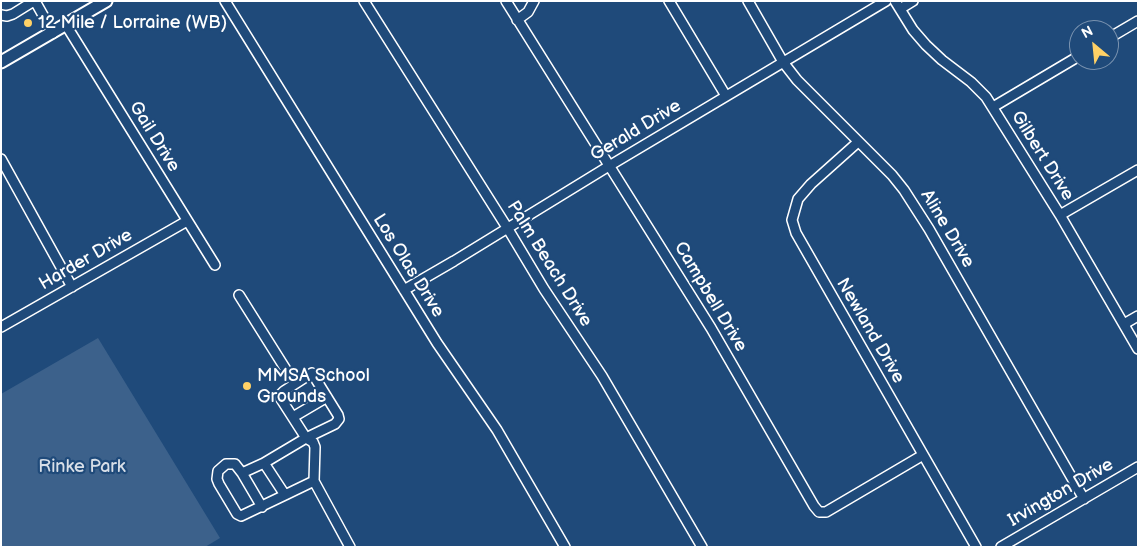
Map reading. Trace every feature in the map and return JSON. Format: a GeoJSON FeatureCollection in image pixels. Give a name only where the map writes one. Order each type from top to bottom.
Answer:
{"type":"FeatureCollection","features":[{"type":"Feature","properties":{"kind":"main road"},"geometry":{"type":"LineString","coordinates":[[1,62],[106,1]]}},
{"type":"Feature","properties":{"kind":"street"},"geometry":{"type":"LineString","coordinates":[[1,15],[13,14],[35,1],[53,33]]}},
{"type":"Feature","properties":{"kind":"street","name":"Los Olas Drive"},"geometry":{"type":"LineString","coordinates":[[225,1],[404,290],[501,436],[565,547]]}},
{"type":"Feature","properties":{"kind":"street","name":"Palm Beach Drive"},"geometry":{"type":"LineString","coordinates":[[364,1],[508,229],[544,290],[602,376],[702,547]]}},
{"type":"Feature","properties":{"kind":"street","name":"Campbell Drive"},"geometry":{"type":"LineString","coordinates":[[506,1],[711,328],[819,512],[826,512],[923,455]]}},
{"type":"Feature","properties":{"kind":"street"},"geometry":{"type":"LineString","coordinates":[[517,20],[528,12],[534,1]]}},
{"type":"Feature","properties":{"kind":"street"},"geometry":{"type":"LineString","coordinates":[[669,1],[726,96]]}},
{"type":"Feature","properties":{"kind":"street","name":"Aline Drive"},"geometry":{"type":"LineString","coordinates":[[748,1],[783,62],[809,94],[892,175],[904,190],[929,229],[1084,499]]}},
{"type":"Feature","properties":{"kind":"street","name":"Gerald Drive"},"geometry":{"type":"LineString","coordinates":[[404,290],[886,1]]}},
{"type":"Feature","properties":{"kind":"street"},"geometry":{"type":"LineString","coordinates":[[898,5],[913,1]]}},
{"type":"Feature","properties":{"kind":"street","name":"Gilbert Drive"},"geometry":{"type":"LineString","coordinates":[[898,5],[912,30],[926,45],[980,91],[993,107],[1060,215],[1138,349]]}},
{"type":"Feature","properties":{"kind":"street"},"geometry":{"type":"LineString","coordinates":[[1119,32],[1138,21]]}},
{"type":"Feature","properties":{"kind":"street","name":"Gail Drive"},"geometry":{"type":"LineString","coordinates":[[66,25],[215,265]]}},
{"type":"Feature","properties":{"kind":"street"},"geometry":{"type":"LineString","coordinates":[[993,107],[1069,62]]}},
{"type":"Feature","properties":{"kind":"street","name":"Newland Drive"},"geometry":{"type":"LineString","coordinates":[[858,142],[811,184],[798,199],[793,210],[792,220],[805,251],[976,547]]}},
{"type":"Feature","properties":{"kind":"street"},"geometry":{"type":"LineString","coordinates":[[1,159],[72,287]]}},
{"type":"Feature","properties":{"kind":"street"},"geometry":{"type":"LineString","coordinates":[[1060,215],[1138,170]]}},
{"type":"Feature","properties":{"kind":"street","name":"Harder Drive"},"geometry":{"type":"LineString","coordinates":[[1,327],[187,221]]}},
{"type":"Feature","properties":{"kind":"street"},"geometry":{"type":"LineString","coordinates":[[239,295],[295,384]]}},
{"type":"Feature","properties":{"kind":"street"},"geometry":{"type":"LineString","coordinates":[[1124,324],[1138,316]]}},
{"type":"Feature","properties":{"kind":"street"},"geometry":{"type":"LineString","coordinates":[[242,472],[264,463],[306,438],[335,424],[339,418],[338,415],[312,373],[280,395],[281,400],[306,438],[313,442],[315,447],[315,484],[350,547]]}},
{"type":"Feature","properties":{"kind":"street"},"geometry":{"type":"LineString","coordinates":[[292,417],[327,396]]}},
{"type":"Feature","properties":{"kind":"street"},"geometry":{"type":"LineString","coordinates":[[264,463],[285,495]]}},
{"type":"Feature","properties":{"kind":"street"},"geometry":{"type":"LineString","coordinates":[[262,507],[242,472],[235,464],[226,464],[218,471],[217,479],[239,516],[243,516],[262,507],[285,495],[315,484]]}},
{"type":"Feature","properties":{"kind":"street","name":"Irvington Drive"},"geometry":{"type":"LineString","coordinates":[[1001,547],[1138,466]]}},
{"type":"Feature","properties":{"kind":"green space","name":"Rinke Park"},"geometry":{"type":"Polygon","coordinates":[[[98,338],[220,538],[205,547],[1,547],[1,394],[98,338]]]}},
{"type":"Feature","properties":{"kind":"place","name":"12 Mile / Lorraine (WB)"},"geometry":{"type":"Point","coordinates":[28,23]}},
{"type":"Feature","properties":{"kind":"place","name":"MMSA School Grounds"},"geometry":{"type":"Point","coordinates":[247,386]}}]}
